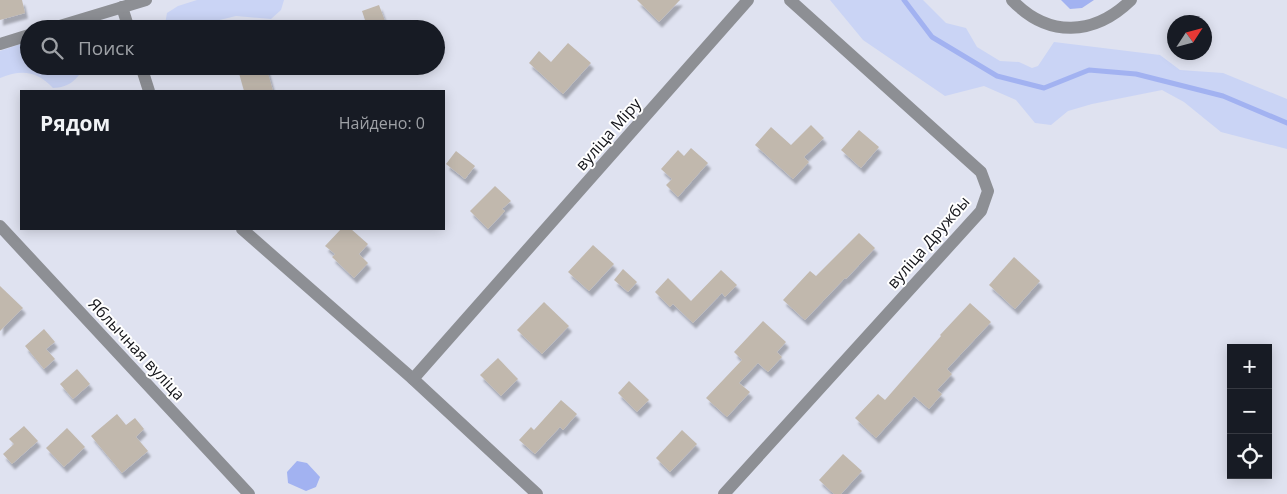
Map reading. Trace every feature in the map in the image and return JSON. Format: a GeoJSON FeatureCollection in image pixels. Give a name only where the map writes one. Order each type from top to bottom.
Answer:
{"type":"FeatureCollection","features":[{"type":"Feature","properties":{"kind":"street"},"geometry":{"type":"LineString","coordinates":[[81,20],[146,0]]}},
{"type":"Feature","properties":{"kind":"street","name":"вуліца Міру"},"geometry":{"type":"LineString","coordinates":[[413,379],[748,0]]}},
{"type":"Feature","properties":{"kind":"street","name":"вуліца Дружбы"},"geometry":{"type":"LineString","coordinates":[[724,494],[981,211],[988,191],[981,172],[790,0]]}},
{"type":"Feature","properties":{"kind":"street"},"geometry":{"type":"LineString","coordinates":[[1012,0],[1022,11],[1041,22],[1067,29],[1090,26],[1104,20],[1131,0]]}},
{"type":"Feature","properties":{"kind":"street"},"geometry":{"type":"LineString","coordinates":[[122,8],[126,20]]}},
{"type":"Feature","properties":{"kind":"street"},"geometry":{"type":"LineString","coordinates":[[0,44],[20,38]]}},
{"type":"Feature","properties":{"kind":"street"},"geometry":{"type":"LineString","coordinates":[[144,75],[149,90]]}},
{"type":"Feature","properties":{"kind":"street","name":"Яблычная вуліца"},"geometry":{"type":"LineString","coordinates":[[0,226],[249,494]]}},
{"type":"Feature","properties":{"kind":"street"},"geometry":{"type":"LineString","coordinates":[[243,230],[413,379],[538,494]]}},
{"type":"Feature","properties":{"kind":"shaded area"},"geometry":{"type":"Polygon","coordinates":[[[197,0],[284,0],[281,10],[271,19],[236,16],[220,20],[166,20],[167,13],[178,6],[197,0]]]}},
{"type":"Feature","properties":{"kind":"shaded area"},"geometry":{"type":"Polygon","coordinates":[[[830,0],[923,0],[946,23],[966,28],[977,47],[1000,61],[1019,62],[1032,68],[1038,66],[1054,42],[1160,55],[1180,70],[1223,73],[1287,99],[1287,149],[1221,132],[1184,102],[1162,90],[1092,104],[1068,111],[1051,125],[1035,123],[1016,100],[984,86],[945,96],[863,40],[830,0]]]}},
{"type":"Feature","properties":{"kind":"shaded area"},"geometry":{"type":"Polygon","coordinates":[[[20,44],[20,73],[0,78],[0,51],[20,44]]]}},
{"type":"Feature","properties":{"kind":"shaded area"},"geometry":{"type":"Polygon","coordinates":[[[35,75],[79,75],[68,85],[53,88],[35,75]]]}},
{"type":"Feature","properties":{"kind":"water"},"geometry":{"type":"Polygon","coordinates":[[[1061,0],[1094,0],[1082,8],[1070,9],[1061,0]]]}},
{"type":"Feature","properties":{"kind":"water"},"geometry":{"type":"Polygon","coordinates":[[[297,461],[307,463],[320,477],[316,487],[306,491],[288,483],[287,472],[297,461]]]}},
{"type":"Feature","properties":{"kind":"building"},"geometry":{"type":"Polygon","coordinates":[[[0,0],[22,0],[25,13],[0,20],[0,0]]]}},
{"type":"Feature","properties":{"kind":"building"},"geometry":{"type":"Polygon","coordinates":[[[637,0],[680,0],[659,22],[637,0]]]}},
{"type":"Feature","properties":{"kind":"building"},"geometry":{"type":"Polygon","coordinates":[[[379,5],[385,20],[365,20],[362,11],[379,5]]]}},
{"type":"Feature","properties":{"kind":"building"},"geometry":{"type":"Polygon","coordinates":[[[568,43],[591,63],[563,94],[529,63],[539,51],[551,62],[568,43]]]}},
{"type":"Feature","properties":{"kind":"building"},"geometry":{"type":"Polygon","coordinates":[[[240,75],[269,75],[273,90],[244,90],[240,75]]]}},
{"type":"Feature","properties":{"kind":"building"},"geometry":{"type":"Polygon","coordinates":[[[811,125],[824,138],[804,157],[809,162],[793,179],[755,145],[771,127],[791,145],[811,125]]]}},
{"type":"Feature","properties":{"kind":"building"},"geometry":{"type":"Polygon","coordinates":[[[859,130],[879,147],[861,168],[841,150],[859,130]]]}},
{"type":"Feature","properties":{"kind":"building"},"geometry":{"type":"Polygon","coordinates":[[[691,148],[708,163],[678,197],[666,185],[672,179],[661,169],[678,150],[684,156],[691,148]]]}},
{"type":"Feature","properties":{"kind":"building"},"geometry":{"type":"Polygon","coordinates":[[[456,151],[475,166],[465,179],[446,164],[456,151]]]}},
{"type":"Feature","properties":{"kind":"building"},"geometry":{"type":"Polygon","coordinates":[[[495,186],[511,201],[502,209],[505,211],[488,229],[470,211],[495,186]]]}},
{"type":"Feature","properties":{"kind":"building"},"geometry":{"type":"Polygon","coordinates":[[[340,230],[352,230],[368,244],[359,254],[368,263],[354,278],[332,257],[335,254],[325,246],[340,230]]]}},
{"type":"Feature","properties":{"kind":"building"},"geometry":{"type":"Polygon","coordinates":[[[859,233],[875,248],[805,320],[783,300],[810,271],[816,276],[859,233]]]}},
{"type":"Feature","properties":{"kind":"building"},"geometry":{"type":"Polygon","coordinates":[[[593,245],[614,264],[589,291],[568,272],[593,245]]]}},
{"type":"Feature","properties":{"kind":"building"},"geometry":{"type":"Polygon","coordinates":[[[1014,257],[1040,281],[1015,309],[989,285],[1014,257]]]}},
{"type":"Feature","properties":{"kind":"building"},"geometry":{"type":"Polygon","coordinates":[[[623,269],[637,282],[628,292],[614,280],[623,269]]]}},
{"type":"Feature","properties":{"kind":"building"},"geometry":{"type":"Polygon","coordinates":[[[721,270],[737,285],[725,297],[722,293],[693,323],[673,304],[670,307],[655,292],[668,278],[691,301],[721,270]]]}},
{"type":"Feature","properties":{"kind":"building"},"geometry":{"type":"Polygon","coordinates":[[[0,286],[23,308],[0,331],[0,286]]]}},
{"type":"Feature","properties":{"kind":"building"},"geometry":{"type":"Polygon","coordinates":[[[544,302],[569,326],[542,354],[517,330],[544,302]]]}},
{"type":"Feature","properties":{"kind":"building"},"geometry":{"type":"Polygon","coordinates":[[[970,303],[991,322],[947,369],[952,374],[937,390],[942,394],[929,409],[914,396],[876,438],[855,418],[878,394],[885,400],[970,303]]]}},
{"type":"Feature","properties":{"kind":"building"},"geometry":{"type":"Polygon","coordinates":[[[763,321],[786,342],[777,352],[782,357],[768,372],[758,363],[739,383],[750,392],[727,417],[706,398],[742,360],[734,352],[763,321]]]}},
{"type":"Feature","properties":{"kind":"building"},"geometry":{"type":"Polygon","coordinates":[[[44,329],[55,342],[46,349],[55,359],[44,369],[25,346],[44,329]]]}},
{"type":"Feature","properties":{"kind":"building"},"geometry":{"type":"Polygon","coordinates":[[[498,358],[518,379],[501,396],[480,375],[498,358]]]}},
{"type":"Feature","properties":{"kind":"building"},"geometry":{"type":"Polygon","coordinates":[[[77,369],[90,384],[73,399],[60,384],[77,369]]]}},
{"type":"Feature","properties":{"kind":"building"},"geometry":{"type":"Polygon","coordinates":[[[629,381],[649,400],[637,412],[618,393],[629,381]]]}},
{"type":"Feature","properties":{"kind":"building"},"geometry":{"type":"Polygon","coordinates":[[[561,400],[577,414],[563,430],[560,427],[535,454],[519,440],[531,427],[534,430],[561,400]]]}},
{"type":"Feature","properties":{"kind":"building"},"geometry":{"type":"Polygon","coordinates":[[[117,414],[126,425],[135,418],[144,429],[136,437],[148,451],[122,473],[91,436],[117,414]]]}},
{"type":"Feature","properties":{"kind":"building"},"geometry":{"type":"Polygon","coordinates":[[[24,426],[38,441],[12,464],[3,454],[14,444],[9,439],[24,426]]]}},
{"type":"Feature","properties":{"kind":"building"},"geometry":{"type":"Polygon","coordinates":[[[67,428],[85,447],[64,467],[46,448],[67,428]]]}},
{"type":"Feature","properties":{"kind":"building"},"geometry":{"type":"Polygon","coordinates":[[[682,430],[697,444],[670,472],[656,458],[682,430]]]}},
{"type":"Feature","properties":{"kind":"building"},"geometry":{"type":"Polygon","coordinates":[[[843,454],[862,471],[841,494],[834,494],[819,480],[843,454]]]}},
{"type":"Feature","properties":{"kind":"waterway"},"geometry":{"type":"LineString","coordinates":[[904,0],[932,37],[997,76],[1044,88],[1089,70],[1136,74],[1223,96],[1287,123]]}}]}
